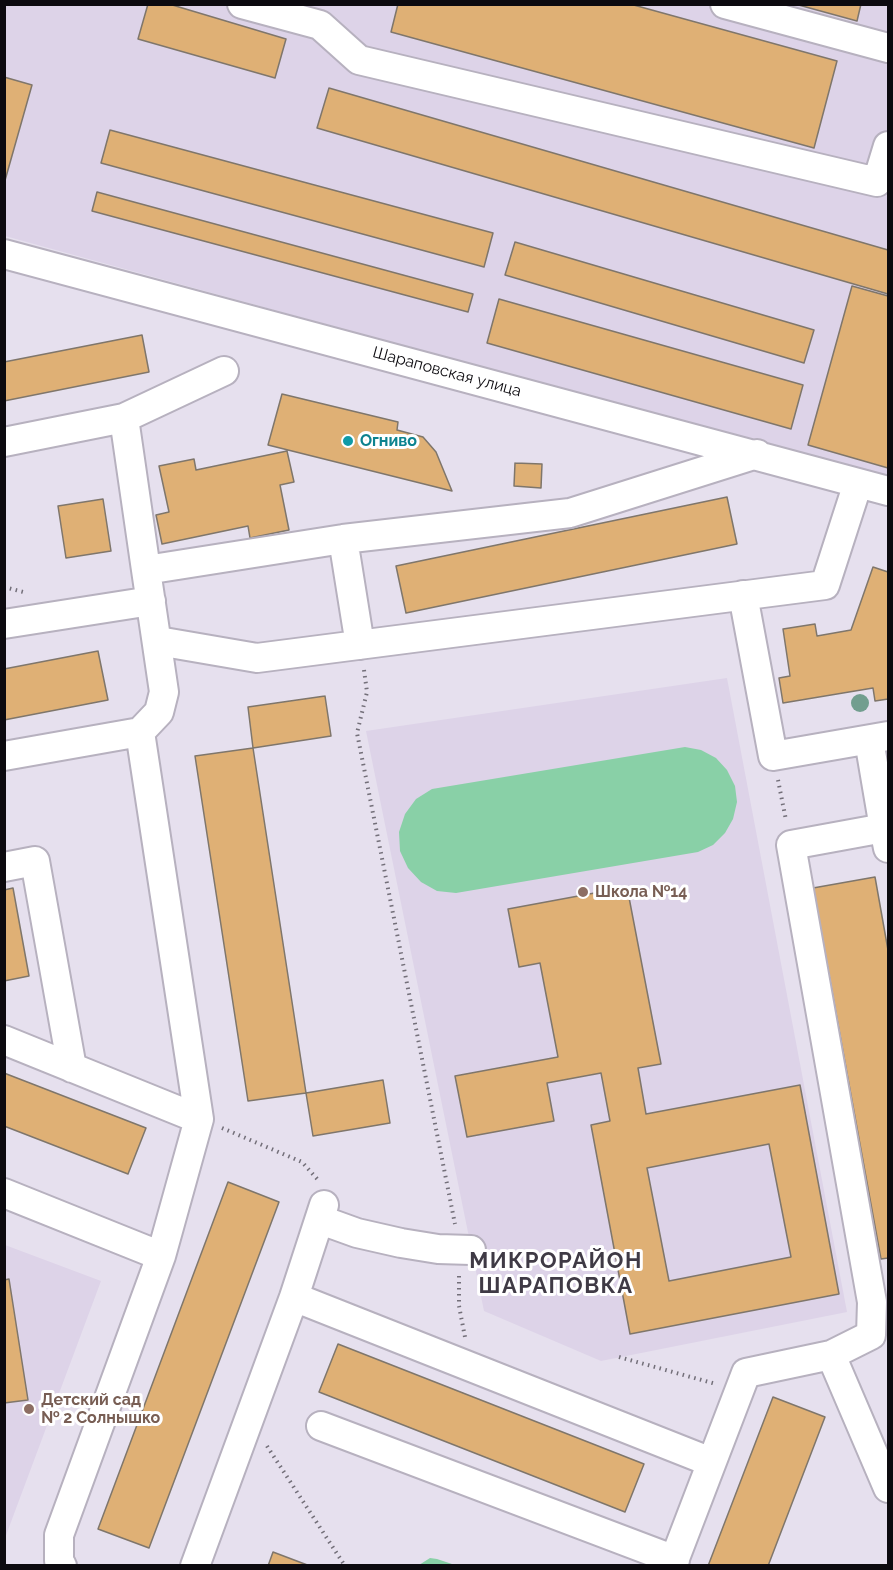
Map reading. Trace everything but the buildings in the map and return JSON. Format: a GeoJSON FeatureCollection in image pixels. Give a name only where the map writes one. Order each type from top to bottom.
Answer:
{"type":"FeatureCollection","features":[{"type":"Feature","properties":{"kind":"street"},"geometry":{"type":"LineString","coordinates":[[242,4],[320,25],[359,60],[877,182],[888,146]]}},
{"type":"Feature","properties":{"kind":"street"},"geometry":{"type":"LineString","coordinates":[[725,4],[888,48]]}},
{"type":"Feature","properties":{"kind":"street","name":"Шараповская улица"},"geometry":{"type":"LineString","coordinates":[[4,254],[757,454],[888,491]]}},
{"type":"Feature","properties":{"kind":"street"},"geometry":{"type":"LineString","coordinates":[[4,442],[124,418],[224,371]]}},
{"type":"Feature","properties":{"kind":"street"},"geometry":{"type":"LineString","coordinates":[[4,756],[140,732],[159,712],[164,692],[158,641],[124,418]]}},
{"type":"Feature","properties":{"kind":"street"},"geometry":{"type":"LineString","coordinates":[[146,570],[343,539],[570,513],[757,454]]}},
{"type":"Feature","properties":{"kind":"street"},"geometry":{"type":"LineString","coordinates":[[158,641],[257,658],[825,585],[858,483]]}},
{"type":"Feature","properties":{"kind":"street"},"geometry":{"type":"LineString","coordinates":[[343,539],[360,645]]}},
{"type":"Feature","properties":{"kind":"street"},"geometry":{"type":"LineString","coordinates":[[321,1426],[674,1563],[746,1373],[831,1355],[871,1335],[872,1302],[791,845],[886,838],[879,738],[773,756],[743,595]]}},
{"type":"Feature","properties":{"kind":"street"},"geometry":{"type":"LineString","coordinates":[[4,624],[151,601]]}},
{"type":"Feature","properties":{"kind":"street"},"geometry":{"type":"LineString","coordinates":[[62,1566],[59,1560],[59,1535],[161,1256],[199,1119],[140,732]]}},
{"type":"Feature","properties":{"kind":"street"},"geometry":{"type":"LineString","coordinates":[[4,867],[35,861],[72,1068]]}},
{"type":"Feature","properties":{"kind":"street"},"geometry":{"type":"LineString","coordinates":[[4,1040],[199,1119]]}},
{"type":"Feature","properties":{"kind":"street"},"geometry":{"type":"LineString","coordinates":[[4,1193],[161,1256]]}},
{"type":"Feature","properties":{"kind":"street"},"geometry":{"type":"LineString","coordinates":[[195,1566],[294,1297],[322,1212],[357,1233],[401,1243],[466,1251]]}},
{"type":"Feature","properties":{"kind":"street"},"geometry":{"type":"LineString","coordinates":[[294,1297],[711,1462]]}},
{"type":"Feature","properties":{"kind":"street"},"geometry":{"type":"LineString","coordinates":[[831,1355],[888,1488]]}},
{"type":"Feature","properties":{"kind":"path"},"geometry":{"type":"LineString","coordinates":[[360,645],[367,692],[357,733],[466,1251],[459,1306]]}},
{"type":"Feature","properties":{"kind":"path"},"geometry":{"type":"LineString","coordinates":[[773,756],[791,845]]}},
{"type":"Feature","properties":{"kind":"path"},"geometry":{"type":"LineString","coordinates":[[199,1119],[302,1162],[314,1172],[321,1185],[322,1212]]}},
{"type":"Feature","properties":{"kind":"path"},"geometry":{"type":"LineString","coordinates":[[619,1357],[739,1390]]}},
{"type":"Feature","properties":{"kind":"path"},"geometry":{"type":"LineString","coordinates":[[248,1418],[345,1566]]}},
{"type":"Feature","properties":{"kind":"shaded area"},"geometry":{"type":"Polygon","coordinates":[[[4,5],[888,5],[888,479],[5,236],[4,5]]]}},
{"type":"Feature","properties":{"kind":"shaded area","name":"Школа №14"},"geometry":{"type":"Polygon","coordinates":[[[727,678],[847,1312],[601,1361],[484,1311],[366,731],[727,678]]]}},
{"type":"Feature","properties":{"kind":"shaded area","name":"Детский сад № 2 Солнышко"},"geometry":{"type":"Polygon","coordinates":[[[5,1245],[101,1281],[5,1538],[5,1245]]]}},
{"type":"Feature","properties":{"kind":"green space"},"geometry":{"type":"Polygon","coordinates":[[[685,747],[701,750],[716,758],[727,770],[735,786],[737,802],[733,819],[725,833],[713,845],[698,852],[456,893],[437,891],[421,882],[408,868],[400,851],[399,832],[405,814],[416,799],[432,789],[685,747]]]}},
{"type":"Feature","properties":{"kind":"green space"},"geometry":{"type":"Polygon","coordinates":[[[430,1558],[437,1559],[455,1565],[419,1565],[430,1558]]]}},
{"type":"Feature","properties":{"kind":"place","name":"Огниво"},"geometry":{"type":"Point","coordinates":[348,441]}},
{"type":"Feature","properties":{"kind":"place","name":"Школа №14"},"geometry":{"type":"Point","coordinates":[583,892]}},
{"type":"Feature","properties":{"kind":"place","name":"Детский сад № 2 Солнышко"},"geometry":{"type":"Point","coordinates":[29,1409]}},
{"type":"Feature","properties":{"kind":"district","name":"МИКРОРАЙОН ШАРАПОВКА"},"geometry":{"type":"Point","coordinates":[556,1274]}}]}
